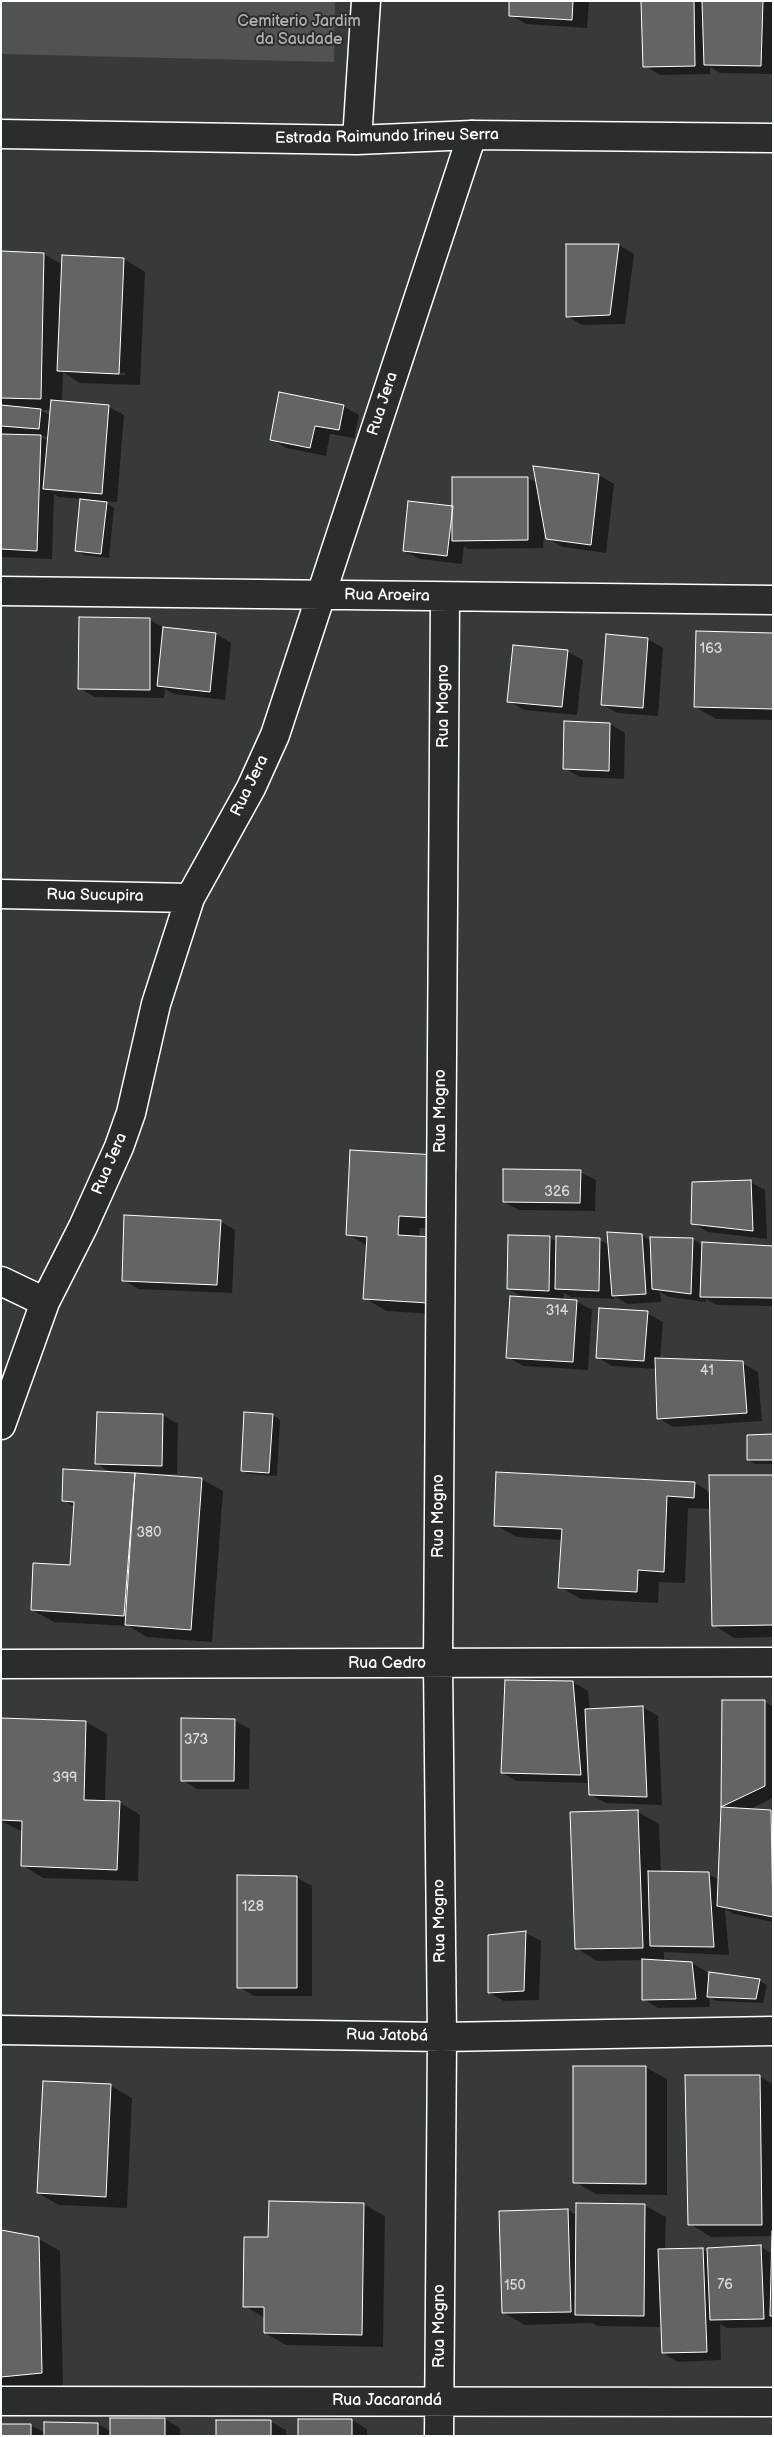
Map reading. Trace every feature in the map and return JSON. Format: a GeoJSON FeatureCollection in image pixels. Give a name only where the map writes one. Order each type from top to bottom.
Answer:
{"type":"FeatureCollection","features":[{"type":"Feature","properties":{"kind":"street"},"geometry":{"type":"LineString","coordinates":[[357,140],[366,1]]}},
{"type":"Feature","properties":{"kind":"street","name":"Estrada Raimundo Irineu Serra"},"geometry":{"type":"LineString","coordinates":[[1,134],[357,140],[472,135],[773,138]]}},
{"type":"Feature","properties":{"kind":"street","name":"Rua Jera"},"geometry":{"type":"LineString","coordinates":[[1,1425],[44,1302],[82,1227],[119,1147],[131,1112],[156,1004],[190,898],[250,788],[275,735],[472,135]]}},
{"type":"Feature","properties":{"kind":"street","name":"Rua Aroeira"},"geometry":{"type":"LineString","coordinates":[[1,592],[773,600]]}},
{"type":"Feature","properties":{"kind":"street","name":"Rua Mogno"},"geometry":{"type":"LineString","coordinates":[[440,2436],[442,2037],[438,1664],[445,597]]}},
{"type":"Feature","properties":{"kind":"street","name":"Rua Sucupira"},"geometry":{"type":"LineString","coordinates":[[1,894],[190,898]]}},
{"type":"Feature","properties":{"kind":"street"},"geometry":{"type":"LineString","coordinates":[[1,1281],[44,1302]]}},
{"type":"Feature","properties":{"kind":"street","name":"Rua Cedro"},"geometry":{"type":"LineString","coordinates":[[1,1664],[773,1662]]}},
{"type":"Feature","properties":{"kind":"street","name":"Rua Jatobá"},"geometry":{"type":"LineString","coordinates":[[1,2030],[442,2037],[773,2031]]}},
{"type":"Feature","properties":{"kind":"street","name":"Rua Jacarandá"},"geometry":{"type":"LineString","coordinates":[[1,2401],[773,2402]]}},
{"type":"Feature","properties":{"kind":"green space","name":"Cemiterio Jardim da Saudade"},"geometry":{"type":"Polygon","coordinates":[[[1,1],[335,1],[334,62],[1,54],[1,1]]]}},
{"type":"Feature","properties":{"kind":"building"},"geometry":{"type":"Polygon","coordinates":[[[509,1],[573,1],[572,20],[509,16],[509,1]]]}},
{"type":"Feature","properties":{"kind":"building"},"geometry":{"type":"Polygon","coordinates":[[[641,1],[694,1],[695,66],[643,67],[641,1]]]}},
{"type":"Feature","properties":{"kind":"building"},"geometry":{"type":"Polygon","coordinates":[[[702,1],[763,1],[761,66],[704,65],[702,1]]]}},
{"type":"Feature","properties":{"kind":"building"},"geometry":{"type":"Polygon","coordinates":[[[566,244],[619,244],[610,315],[566,317],[566,244]]]}},
{"type":"Feature","properties":{"kind":"building"},"geometry":{"type":"Polygon","coordinates":[[[1,251],[44,253],[41,399],[1,398],[1,251]]]}},
{"type":"Feature","properties":{"kind":"building"},"geometry":{"type":"Polygon","coordinates":[[[62,255],[124,258],[119,374],[57,371],[62,255]]]}},
{"type":"Feature","properties":{"kind":"building"},"geometry":{"type":"Polygon","coordinates":[[[279,392],[344,405],[339,430],[315,426],[310,448],[270,440],[279,392]]]}},
{"type":"Feature","properties":{"kind":"building"},"geometry":{"type":"Polygon","coordinates":[[[51,400],[109,405],[102,494],[43,489],[51,400]]]}},
{"type":"Feature","properties":{"kind":"building"},"geometry":{"type":"Polygon","coordinates":[[[1,405],[41,409],[39,429],[1,426],[1,405]]]}},
{"type":"Feature","properties":{"kind":"building"},"geometry":{"type":"Polygon","coordinates":[[[1,434],[41,435],[37,551],[1,549],[1,434]]]}},
{"type":"Feature","properties":{"kind":"building"},"geometry":{"type":"Polygon","coordinates":[[[533,466],[599,474],[591,545],[546,539],[533,466]]]}},
{"type":"Feature","properties":{"kind":"building"},"geometry":{"type":"Polygon","coordinates":[[[452,477],[528,477],[528,540],[452,541],[452,477]]]}},
{"type":"Feature","properties":{"kind":"building"},"geometry":{"type":"Polygon","coordinates":[[[80,499],[107,502],[101,554],[75,551],[80,499]]]}},
{"type":"Feature","properties":{"kind":"building"},"geometry":{"type":"Polygon","coordinates":[[[408,501],[453,506],[447,556],[403,551],[408,501]]]}},
{"type":"Feature","properties":{"kind":"building"},"geometry":{"type":"Polygon","coordinates":[[[79,617],[150,618],[150,690],[78,689],[79,617]]]}},
{"type":"Feature","properties":{"kind":"building"},"geometry":{"type":"Polygon","coordinates":[[[163,627],[216,633],[210,692],[157,686],[163,627]]]}},
{"type":"Feature","properties":{"kind":"building"},"geometry":{"type":"Polygon","coordinates":[[[696,631],[773,633],[773,709],[694,707],[696,631]]]}},
{"type":"Feature","properties":{"kind":"building"},"geometry":{"type":"Polygon","coordinates":[[[606,634],[648,638],[643,708],[601,705],[606,634]]]}},
{"type":"Feature","properties":{"kind":"building"},"geometry":{"type":"Polygon","coordinates":[[[513,645],[568,650],[562,707],[507,702],[513,645]]]}},
{"type":"Feature","properties":{"kind":"building"},"geometry":{"type":"Polygon","coordinates":[[[564,721],[610,723],[609,771],[563,769],[564,721]]]}},
{"type":"Feature","properties":{"kind":"building"},"geometry":{"type":"Polygon","coordinates":[[[350,1150],[437,1155],[434,1218],[399,1216],[398,1235],[432,1237],[428,1303],[363,1299],[367,1237],[346,1235],[350,1150]]]}},
{"type":"Feature","properties":{"kind":"building"},"geometry":{"type":"Polygon","coordinates":[[[503,1169],[581,1170],[580,1203],[503,1202],[503,1169]]]}},
{"type":"Feature","properties":{"kind":"building"},"geometry":{"type":"Polygon","coordinates":[[[751,1180],[753,1231],[691,1224],[692,1182],[751,1180]]]}},
{"type":"Feature","properties":{"kind":"building"},"geometry":{"type":"Polygon","coordinates":[[[124,1215],[221,1220],[217,1285],[122,1281],[124,1215]]]}},
{"type":"Feature","properties":{"kind":"building"},"geometry":{"type":"Polygon","coordinates":[[[607,1232],[642,1234],[646,1294],[612,1296],[607,1232]]]}},
{"type":"Feature","properties":{"kind":"building"},"geometry":{"type":"Polygon","coordinates":[[[508,1235],[550,1236],[549,1291],[507,1289],[508,1235]]]}},
{"type":"Feature","properties":{"kind":"building"},"geometry":{"type":"Polygon","coordinates":[[[556,1236],[600,1238],[599,1291],[555,1289],[556,1236]]]}},
{"type":"Feature","properties":{"kind":"building"},"geometry":{"type":"Polygon","coordinates":[[[650,1237],[693,1238],[691,1294],[652,1289],[650,1237]]]}},
{"type":"Feature","properties":{"kind":"building"},"geometry":{"type":"Polygon","coordinates":[[[702,1242],[773,1246],[773,1298],[700,1297],[702,1242]]]}},
{"type":"Feature","properties":{"kind":"building"},"geometry":{"type":"Polygon","coordinates":[[[510,1296],[577,1300],[573,1362],[506,1358],[510,1296]]]}},
{"type":"Feature","properties":{"kind":"building"},"geometry":{"type":"Polygon","coordinates":[[[599,1308],[648,1311],[644,1361],[596,1358],[599,1308]]]}},
{"type":"Feature","properties":{"kind":"building"},"geometry":{"type":"Polygon","coordinates":[[[655,1358],[743,1361],[747,1413],[657,1419],[655,1358]]]}},
{"type":"Feature","properties":{"kind":"building"},"geometry":{"type":"Polygon","coordinates":[[[97,1412],[163,1414],[162,1466],[95,1464],[97,1412]]]}},
{"type":"Feature","properties":{"kind":"building"},"geometry":{"type":"Polygon","coordinates":[[[244,1412],[273,1414],[269,1473],[241,1471],[244,1412]]]}},
{"type":"Feature","properties":{"kind":"building"},"geometry":{"type":"Polygon","coordinates":[[[773,1434],[773,1460],[747,1460],[747,1435],[773,1434]]]}},
{"type":"Feature","properties":{"kind":"building"},"geometry":{"type":"Polygon","coordinates":[[[63,1469],[135,1473],[124,1616],[31,1610],[33,1563],[70,1565],[74,1502],[62,1501],[63,1469]]]}},
{"type":"Feature","properties":{"kind":"building"},"geometry":{"type":"Polygon","coordinates":[[[496,1472],[695,1482],[694,1498],[667,1496],[664,1572],[638,1570],[637,1592],[558,1588],[562,1529],[494,1526],[496,1472]]]}},
{"type":"Feature","properties":{"kind":"building"},"geometry":{"type":"Polygon","coordinates":[[[135,1473],[202,1478],[191,1630],[125,1625],[135,1473]]]}},
{"type":"Feature","properties":{"kind":"building"},"geometry":{"type":"Polygon","coordinates":[[[709,1475],[773,1475],[773,1625],[712,1626],[709,1475]]]}},
{"type":"Feature","properties":{"kind":"building"},"geometry":{"type":"Polygon","coordinates":[[[505,1680],[573,1681],[581,1775],[501,1773],[505,1680]]]}},
{"type":"Feature","properties":{"kind":"building"},"geometry":{"type":"Polygon","coordinates":[[[722,1700],[765,1700],[765,1786],[721,1807],[722,1700]]]}},
{"type":"Feature","properties":{"kind":"building"},"geometry":{"type":"Polygon","coordinates":[[[643,1706],[647,1797],[589,1795],[585,1709],[643,1706]]]}},
{"type":"Feature","properties":{"kind":"building"},"geometry":{"type":"Polygon","coordinates":[[[1,1718],[86,1721],[84,1800],[120,1801],[117,1870],[21,1866],[22,1821],[1,1820],[1,1718]]]}},
{"type":"Feature","properties":{"kind":"building"},"geometry":{"type":"Polygon","coordinates":[[[181,1718],[235,1719],[234,1781],[181,1781],[181,1718]]]}},
{"type":"Feature","properties":{"kind":"building"},"geometry":{"type":"Polygon","coordinates":[[[721,1807],[771,1810],[773,1917],[717,1906],[721,1807]]]}},
{"type":"Feature","properties":{"kind":"building"},"geometry":{"type":"Polygon","coordinates":[[[638,1810],[643,1948],[575,1949],[570,1812],[638,1810]]]}},
{"type":"Feature","properties":{"kind":"building"},"geometry":{"type":"Polygon","coordinates":[[[648,1871],[709,1872],[714,1947],[650,1946],[648,1871]]]}},
{"type":"Feature","properties":{"kind":"building"},"geometry":{"type":"Polygon","coordinates":[[[237,1875],[297,1876],[297,1988],[237,1988],[237,1875]]]}},
{"type":"Feature","properties":{"kind":"building"},"geometry":{"type":"Polygon","coordinates":[[[526,1931],[524,1991],[488,1993],[488,1935],[526,1931]]]}},
{"type":"Feature","properties":{"kind":"building"},"geometry":{"type":"Polygon","coordinates":[[[642,1959],[692,1962],[696,1999],[642,2000],[642,1959]]]}},
{"type":"Feature","properties":{"kind":"building"},"geometry":{"type":"Polygon","coordinates":[[[709,1972],[760,1979],[756,1999],[707,1997],[709,1972]]]}},
{"type":"Feature","properties":{"kind":"building"},"geometry":{"type":"Polygon","coordinates":[[[573,2066],[646,2066],[646,2184],[573,2183],[573,2066]]]}},
{"type":"Feature","properties":{"kind":"building"},"geometry":{"type":"Polygon","coordinates":[[[685,2075],[760,2075],[762,2225],[688,2225],[685,2075]]]}},
{"type":"Feature","properties":{"kind":"building"},"geometry":{"type":"Polygon","coordinates":[[[43,2081],[111,2084],[106,2197],[37,2193],[43,2081]]]}},
{"type":"Feature","properties":{"kind":"building"},"geometry":{"type":"Polygon","coordinates":[[[269,2201],[364,2203],[362,2335],[264,2333],[264,2307],[243,2307],[244,2237],[268,2237],[269,2201]]]}},
{"type":"Feature","properties":{"kind":"building"},"geometry":{"type":"Polygon","coordinates":[[[576,2203],[645,2204],[644,2316],[575,2315],[576,2203]]]}},
{"type":"Feature","properties":{"kind":"building"},"geometry":{"type":"Polygon","coordinates":[[[568,2209],[571,2312],[502,2313],[499,2211],[568,2209]]]}},
{"type":"Feature","properties":{"kind":"building"},"geometry":{"type":"Polygon","coordinates":[[[1,2230],[39,2237],[42,2373],[1,2377],[1,2230]]]}},
{"type":"Feature","properties":{"kind":"building"},"geometry":{"type":"Polygon","coordinates":[[[772,2231],[773,2316],[770,2316],[772,2231]]]}},
{"type":"Feature","properties":{"kind":"building"},"geometry":{"type":"Polygon","coordinates":[[[761,2245],[764,2319],[710,2320],[707,2248],[761,2245]]]}},
{"type":"Feature","properties":{"kind":"building"},"geometry":{"type":"Polygon","coordinates":[[[703,2248],[707,2352],[662,2353],[658,2249],[703,2248]]]}},
{"type":"Feature","properties":{"kind":"building"},"geometry":{"type":"Polygon","coordinates":[[[110,2418],[165,2418],[165,2436],[110,2436],[110,2418]]]}},
{"type":"Feature","properties":{"kind":"building"},"geometry":{"type":"Polygon","coordinates":[[[298,2419],[352,2419],[352,2436],[298,2436],[298,2419]]]}},
{"type":"Feature","properties":{"kind":"building"},"geometry":{"type":"Polygon","coordinates":[[[216,2420],[271,2420],[271,2436],[216,2436],[216,2420]]]}},
{"type":"Feature","properties":{"kind":"building"},"geometry":{"type":"Polygon","coordinates":[[[44,2422],[98,2423],[98,2436],[44,2436],[44,2422]]]}},
{"type":"Feature","properties":{"kind":"building"},"geometry":{"type":"Polygon","coordinates":[[[1,2424],[31,2424],[31,2436],[1,2436],[1,2424]]]}}]}
